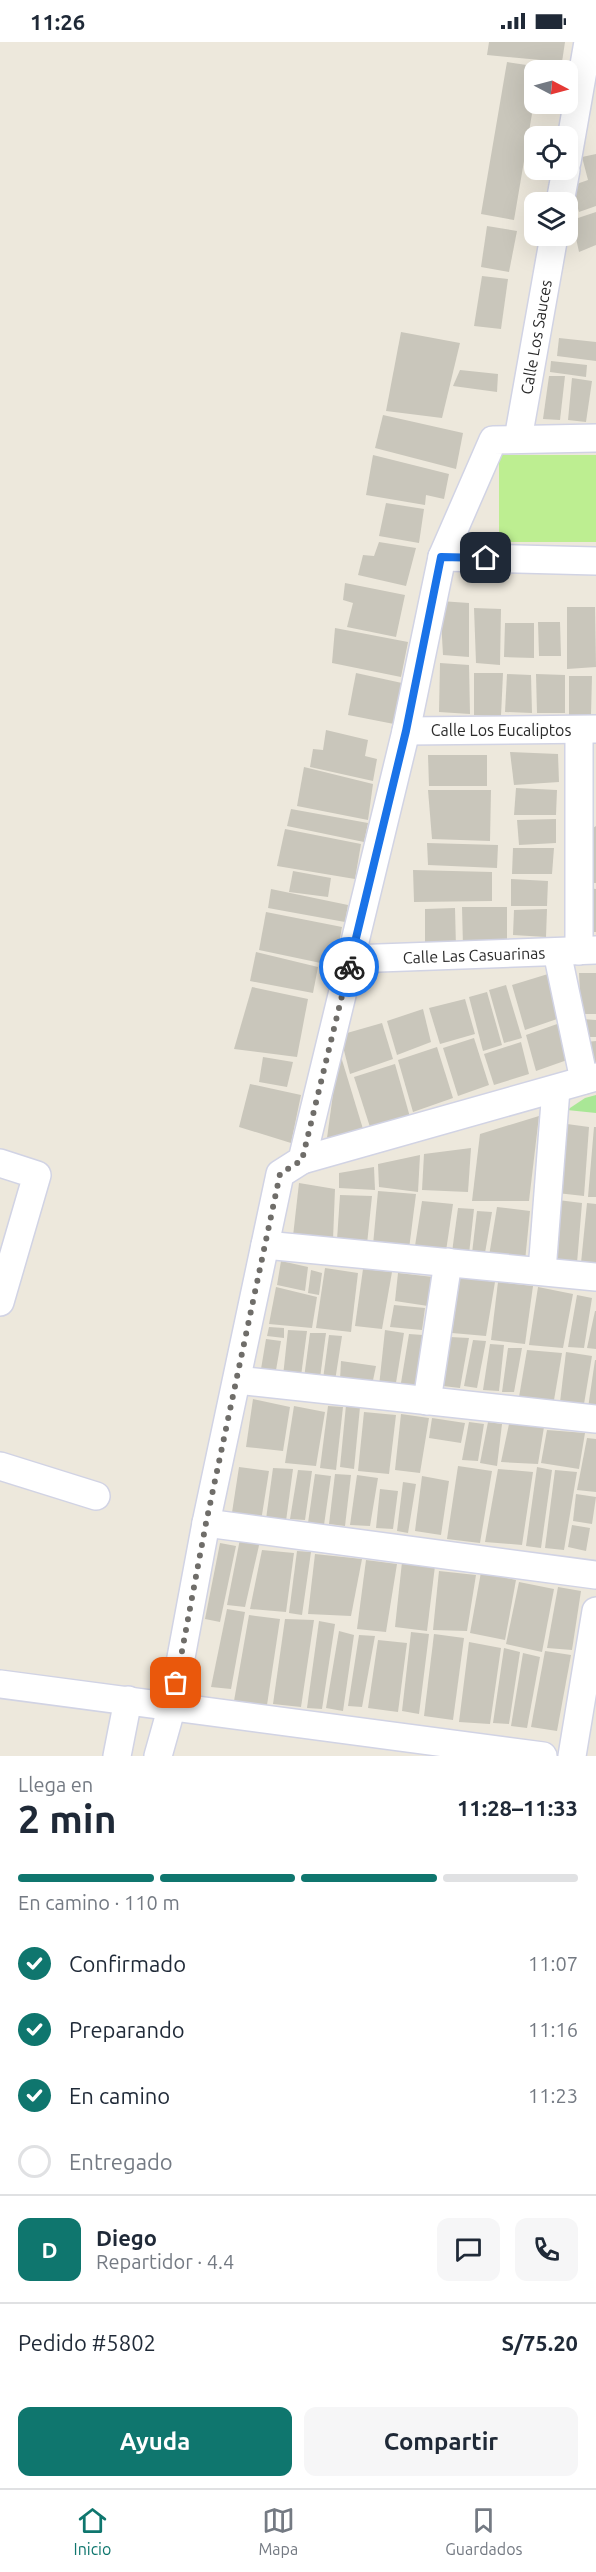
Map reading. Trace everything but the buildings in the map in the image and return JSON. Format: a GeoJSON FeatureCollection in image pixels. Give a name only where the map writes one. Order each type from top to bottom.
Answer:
{"type":"FeatureCollection","features":[{"type":"Feature","properties":{"kind":"street"},"geometry":{"type":"LineString","coordinates":[[573,126],[588,42]]}},
{"type":"Feature","properties":{"kind":"street","name":"Calle Los Sauces"},"geometry":{"type":"LineString","coordinates":[[302,1160],[406,731],[441,557],[505,439],[552,246]]}},
{"type":"Feature","properties":{"kind":"street"},"geometry":{"type":"LineString","coordinates":[[505,439],[596,438]]}},
{"type":"Feature","properties":{"kind":"street"},"geometry":{"type":"LineString","coordinates":[[441,557],[596,561]]}},
{"type":"Feature","properties":{"kind":"street"},"geometry":{"type":"LineString","coordinates":[[158,1756],[172,1706],[206,1523],[280,1174],[302,1160],[590,1078],[577,951],[587,802],[587,729]]}},
{"type":"Feature","properties":{"kind":"street","name":"Calle Los Eucaliptos"},"geometry":{"type":"LineString","coordinates":[[406,731],[587,729]]}},
{"type":"Feature","properties":{"kind":"street","name":"Calle Las Casuarinas"},"geometry":{"type":"LineString","coordinates":[[351,959],[577,951]]}},
{"type":"Feature","properties":{"kind":"street"},"geometry":{"type":"LineString","coordinates":[[542,1271],[556,1089]]}},
{"type":"Feature","properties":{"kind":"street"},"geometry":{"type":"LineString","coordinates":[[0,1163],[36,1175],[0,1302]]}},
{"type":"Feature","properties":{"kind":"street"},"geometry":{"type":"LineString","coordinates":[[265,1245],[596,1277]]}},
{"type":"Feature","properties":{"kind":"street"},"geometry":{"type":"LineString","coordinates":[[427,1401],[448,1262]]}},
{"type":"Feature","properties":{"kind":"street"},"geometry":{"type":"LineString","coordinates":[[237,1380],[596,1419]]}},
{"type":"Feature","properties":{"kind":"street"},"geometry":{"type":"LineString","coordinates":[[0,1466],[96,1496]]}},
{"type":"Feature","properties":{"kind":"street"},"geometry":{"type":"LineString","coordinates":[[206,1523],[596,1575]]}},
{"type":"Feature","properties":{"kind":"street"},"geometry":{"type":"LineString","coordinates":[[572,1756],[596,1611]]}},
{"type":"Feature","properties":{"kind":"street"},"geometry":{"type":"LineString","coordinates":[[0,1684],[543,1756]]}},
{"type":"Feature","properties":{"kind":"street"},"geometry":{"type":"LineString","coordinates":[[117,1756],[128,1700]]}},
{"type":"Feature","properties":{"kind":"green space"},"geometry":{"type":"Polygon","coordinates":[[[499,455],[596,455],[596,542],[499,542],[499,455]]]}},
{"type":"Feature","properties":{"kind":"green space"},"geometry":{"type":"Polygon","coordinates":[[[596,1095],[596,1113],[567,1110],[585,1098],[596,1095]]]}},
{"type":"Feature","properties":{"kind":"way so far"},"geometry":{"type":"LineString","coordinates":[[176,1683],[206,1523],[280,1174],[302,1160],[349,967]]}},
{"type":"Feature","properties":{"kind":"route"},"geometry":{"type":"LineString","coordinates":[[349,967],[406,731],[441,557],[486,558]]}}]}
